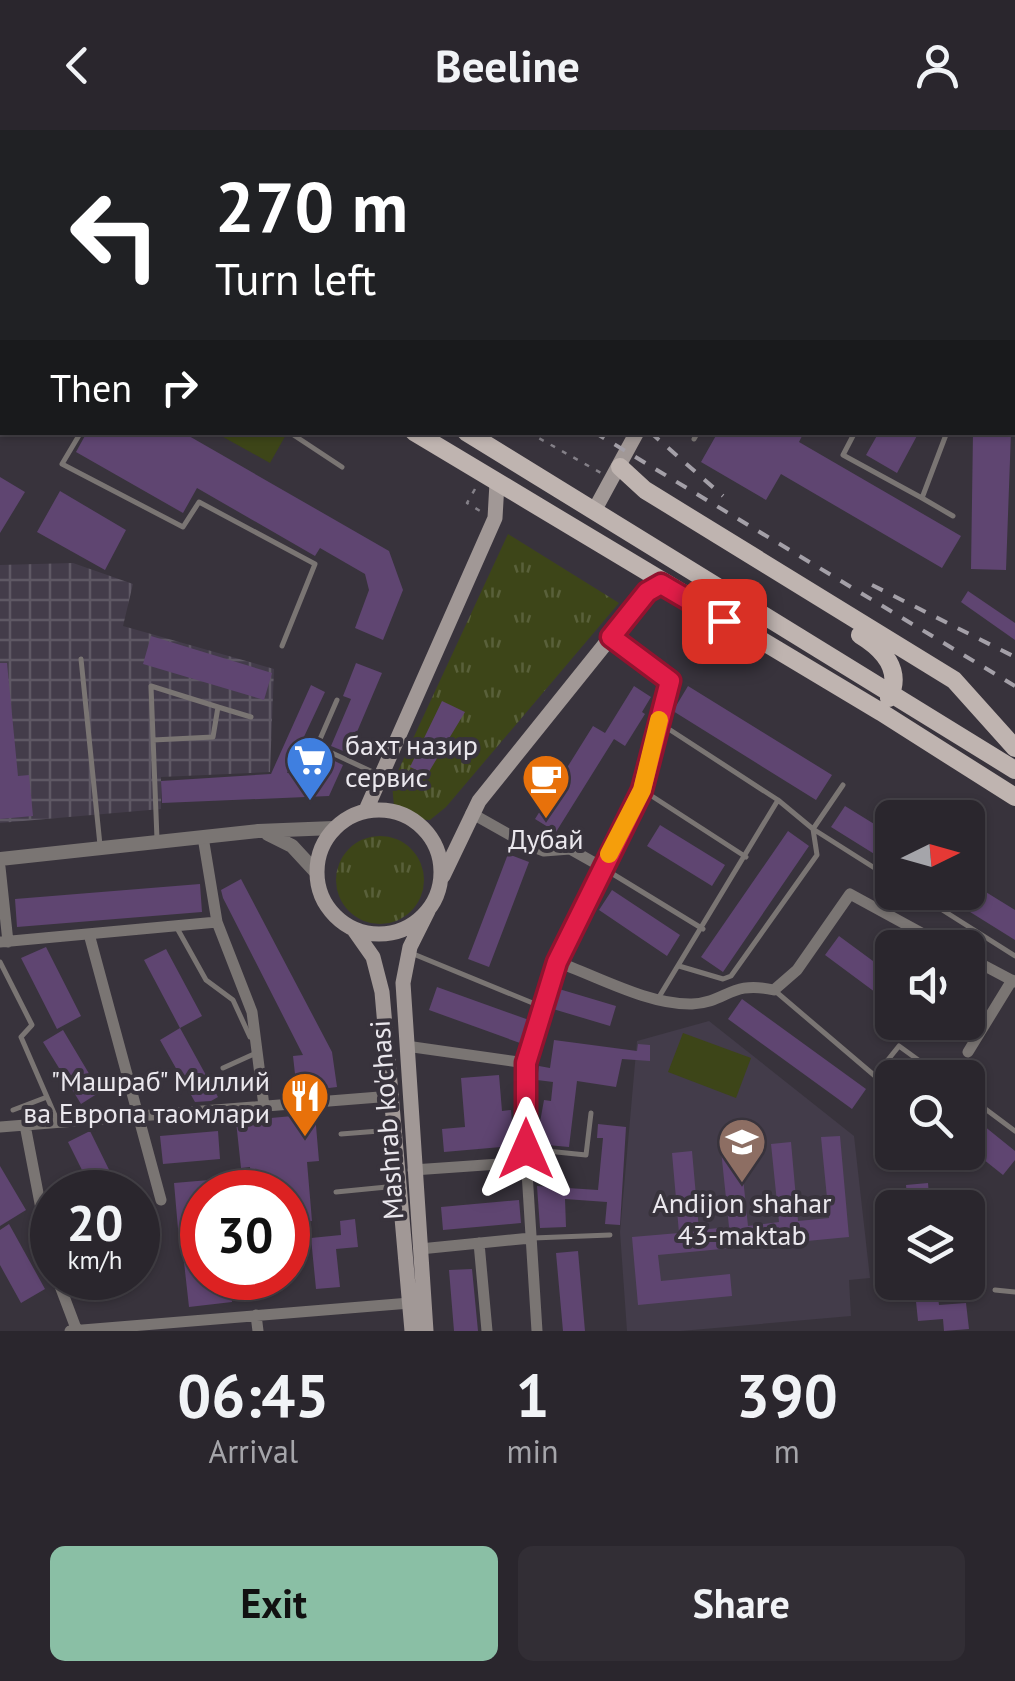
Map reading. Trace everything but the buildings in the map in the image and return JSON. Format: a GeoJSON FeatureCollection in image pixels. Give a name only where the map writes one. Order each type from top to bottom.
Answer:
{"type":"FeatureCollection","features":[{"type":"Feature","properties":{"kind":"main road"},"geometry":{"type":"LineString","coordinates":[[419,435],[661,584],[882,712],[1015,798]]}},
{"type":"Feature","properties":{"kind":"main road"},"geometry":{"type":"LineString","coordinates":[[471,435],[893,691],[1015,770]]}},
{"type":"Feature","properties":{"kind":"main road"},"geometry":{"type":"LineString","coordinates":[[594,511],[635,435]]}},
{"type":"Feature","properties":{"kind":"main road"},"geometry":{"type":"LineString","coordinates":[[616,473],[632,494],[877,646],[894,672],[893,691],[882,712]]}},
{"type":"Feature","properties":{"kind":"main road"},"geometry":{"type":"LineString","coordinates":[[616,473],[954,680],[1015,748]]}},
{"type":"Feature","properties":{"kind":"main road"},"geometry":{"type":"LineString","coordinates":[[366,810],[494,518],[490,479]]}},
{"type":"Feature","properties":{"kind":"main road","name":"Mashrab ko'chasi"},"geometry":{"type":"LineString","coordinates":[[426,1331],[403,983],[408,952],[471,813],[647,592],[661,584]]}},
{"type":"Feature","properties":{"kind":"main road"},"geometry":{"type":"LineString","coordinates":[[316,872],[324,841],[334,828],[366,810],[387,810],[423,828],[438,854],[440,884]]}},
{"type":"Feature","properties":{"kind":"main road","name":"Mashrab ko'chasi"},"geometry":{"type":"LineString","coordinates":[[316,872],[326,906],[354,930],[373,957],[382,992],[412,1331]]}},
{"type":"Feature","properties":{"kind":"main road"},"geometry":{"type":"LineString","coordinates":[[354,930],[374,935],[394,933],[428,911]]}},
{"type":"Feature","properties":{"kind":"street"},"geometry":{"type":"LineString","coordinates":[[537,1331],[526,1063],[557,962],[642,790],[670,681],[611,637]]}},
{"type":"Feature","properties":{"kind":"street"},"geometry":{"type":"LineString","coordinates":[[471,813],[544,852],[570,849],[602,867]]}},
{"type":"Feature","properties":{"kind":"street"},"geometry":{"type":"LineString","coordinates":[[0,859],[258,831],[334,828]]}},
{"type":"Feature","properties":{"kind":"street"},"geometry":{"type":"LineString","coordinates":[[258,831],[279,836],[304,856],[316,872]]}},
{"type":"Feature","properties":{"kind":"street"},"geometry":{"type":"LineString","coordinates":[[202,837],[216,922],[252,1012],[264,1106]]}},
{"type":"Feature","properties":{"kind":"street"},"geometry":{"type":"LineString","coordinates":[[0,867],[4,942],[216,922]]}},
{"type":"Feature","properties":{"kind":"street"},"geometry":{"type":"LineString","coordinates":[[557,962],[658,998],[691,1004],[708,1002],[747,984],[774,990],[797,970],[850,894],[916,930]]}},
{"type":"Feature","properties":{"kind":"street"},"geometry":{"type":"LineString","coordinates":[[90,934],[161,1200]]}},
{"type":"Feature","properties":{"kind":"street"},"geometry":{"type":"LineString","coordinates":[[968,1052],[1013,981],[985,967]]}},
{"type":"Feature","properties":{"kind":"street"},"geometry":{"type":"LineString","coordinates":[[406,1046],[526,1063]]}},
{"type":"Feature","properties":{"kind":"street"},"geometry":{"type":"LineString","coordinates":[[0,1126],[392,1096]]}},
{"type":"Feature","properties":{"kind":"street"},"geometry":{"type":"LineString","coordinates":[[25,1124],[34,1170]]}},
{"type":"Feature","properties":{"kind":"street"},"geometry":{"type":"LineString","coordinates":[[413,1170],[527,1156]]}},
{"type":"Feature","properties":{"kind":"street"},"geometry":{"type":"LineString","coordinates":[[420,1249],[531,1238]]}},
{"type":"Feature","properties":{"kind":"street"},"geometry":{"type":"LineString","coordinates":[[479,1243],[488,1331]]}},
{"type":"Feature","properties":{"kind":"street"},"geometry":{"type":"LineString","coordinates":[[66,1300],[78,1331]]}},
{"type":"Feature","properties":{"kind":"street"},"geometry":{"type":"LineString","coordinates":[[70,1331],[410,1303]]}},
{"type":"Feature","properties":{"kind":"street"},"geometry":{"type":"LineString","coordinates":[[256,1315],[258,1331]]}},
{"type":"Feature","properties":{"kind":"lane"},"geometry":{"type":"LineString","coordinates":[[78,435],[62,464],[183,527],[199,502],[315,564],[282,646]]}},
{"type":"Feature","properties":{"kind":"lane"},"geometry":{"type":"LineString","coordinates":[[294,435],[342,467]]}},
{"type":"Feature","properties":{"kind":"lane"},"geometry":{"type":"LineString","coordinates":[[853,435],[843,455],[953,516]]}},
{"type":"Feature","properties":{"kind":"lane"},"geometry":{"type":"LineString","coordinates":[[922,498],[946,435]]}},
{"type":"Feature","properties":{"kind":"lane"},"geometry":{"type":"LineString","coordinates":[[82,658],[100,848]]}},
{"type":"Feature","properties":{"kind":"lane"},"geometry":{"type":"LineString","coordinates":[[157,842],[151,686],[252,717]]}},
{"type":"Feature","properties":{"kind":"lane"},"geometry":{"type":"LineString","coordinates":[[337,700],[317,746],[382,776]]}},
{"type":"Feature","properties":{"kind":"lane"},"geometry":{"type":"LineString","coordinates":[[153,740],[213,737],[218,707]]}},
{"type":"Feature","properties":{"kind":"lane"},"geometry":{"type":"LineString","coordinates":[[659,723],[875,868]]}},
{"type":"Feature","properties":{"kind":"lane"},"geometry":{"type":"LineString","coordinates":[[678,966],[723,979],[731,976],[817,854],[813,829],[843,786]]}},
{"type":"Feature","properties":{"kind":"lane"},"geometry":{"type":"LineString","coordinates":[[642,790],[746,857]]}},
{"type":"Feature","properties":{"kind":"lane"},"geometry":{"type":"LineString","coordinates":[[658,998],[778,800]]}},
{"type":"Feature","properties":{"kind":"lane"},"geometry":{"type":"LineString","coordinates":[[602,867],[703,928]]}},
{"type":"Feature","properties":{"kind":"lane"},"geometry":{"type":"LineString","coordinates":[[942,910],[1015,956]]}},
{"type":"Feature","properties":{"kind":"lane"},"geometry":{"type":"LineString","coordinates":[[176,926],[206,980],[233,1000],[258,1053],[222,1068]]}},
{"type":"Feature","properties":{"kind":"lane"},"geometry":{"type":"LineString","coordinates":[[408,952],[544,1008]]}},
{"type":"Feature","properties":{"kind":"lane"},"geometry":{"type":"LineString","coordinates":[[0,962],[32,1025],[21,1037],[58,1122]]}},
{"type":"Feature","properties":{"kind":"lane"},"geometry":{"type":"LineString","coordinates":[[774,990],[875,1076]]}},
{"type":"Feature","properties":{"kind":"lane"},"geometry":{"type":"LineString","coordinates":[[888,1060],[900,1046],[918,1060]]}},
{"type":"Feature","properties":{"kind":"lane"},"geometry":{"type":"LineString","coordinates":[[13,1110],[47,1097]]}},
{"type":"Feature","properties":{"kind":"lane"},"geometry":{"type":"LineString","coordinates":[[985,1109],[1015,1131]]}},
{"type":"Feature","properties":{"kind":"lane"},"geometry":{"type":"LineString","coordinates":[[527,1156],[586,1155],[591,1114]]}},
{"type":"Feature","properties":{"kind":"lane"},"geometry":{"type":"LineString","coordinates":[[341,1134],[395,1130]]}},
{"type":"Feature","properties":{"kind":"lane"},"geometry":{"type":"LineString","coordinates":[[336,1192],[400,1186]]}},
{"type":"Feature","properties":{"kind":"lane"},"geometry":{"type":"LineString","coordinates":[[531,1238],[610,1235]]}},
{"type":"Feature","properties":{"kind":"lane"},"geometry":{"type":"LineString","coordinates":[[995,1290],[1015,1292]]}},
{"type":"Feature","properties":{"kind":"path"},"geometry":{"type":"LineString","coordinates":[[534,435],[616,473]]}},
{"type":"Feature","properties":{"kind":"path"},"geometry":{"type":"LineString","coordinates":[[490,479],[467,504],[494,518]]}},
{"type":"Feature","properties":{"kind":"shaded area"},"geometry":{"type":"Polygon","coordinates":[[[73,563],[133,584],[123,626],[274,669],[270,772],[161,777],[161,809],[0,823],[0,565],[73,563]]]}},
{"type":"Feature","properties":{"kind":"shaded area","name":"Andijon shahar 43-maktab"},"geometry":{"type":"Polygon","coordinates":[[[709,1021],[854,1136],[870,1278],[849,1280],[851,1316],[681,1331],[627,1331],[620,1232],[637,1041],[709,1021]]]}},
{"type":"Feature","properties":{"kind":"green space"},"geometry":{"type":"Polygon","coordinates":[[[220,435],[286,435],[270,463],[220,435]]]}},
{"type":"Feature","properties":{"kind":"green space"},"geometry":{"type":"Polygon","coordinates":[[[508,534],[619,603],[446,807],[430,820],[410,819],[394,806],[392,784],[508,534]]]}},
{"type":"Feature","properties":{"kind":"green space"},"geometry":{"type":"Polygon","coordinates":[[[380,836],[397,839],[411,849],[421,863],[421,897],[411,911],[397,921],[380,924],[363,921],[349,911],[339,897],[336,880],[339,863],[349,849],[363,839],[380,836]]]}},
{"type":"Feature","properties":{"kind":"green space"},"geometry":{"type":"Polygon","coordinates":[[[683,1033],[751,1058],[736,1098],[668,1072],[683,1033]]]}},
{"type":"Feature","properties":{"kind":"railway"},"geometry":{"type":"LineString","coordinates":[[599,435],[1015,686]]}},
{"type":"Feature","properties":{"kind":"railway"},"geometry":{"type":"LineString","coordinates":[[653,435],[723,496]]}},
{"type":"Feature","properties":{"kind":"railway"},"geometry":{"type":"LineString","coordinates":[[872,585],[1015,657]]}},
{"type":"Feature","properties":{"kind":"slow traffic"},"geometry":{"type":"LineString","coordinates":[[609,854],[642,790],[659,720]]}},
{"type":"Feature","properties":{"kind":"place","name":"бахт назир сервис"},"geometry":{"type":"Point","coordinates":[310,802]}},
{"type":"Feature","properties":{"kind":"place","name":"Дубай"},"geometry":{"type":"Point","coordinates":[546,820]}},
{"type":"Feature","properties":{"kind":"place","name":"\"Машраб\" Миллий ва Европа таомлари"},"geometry":{"type":"Point","coordinates":[305,1138]}},
{"type":"Feature","properties":{"kind":"place","name":"Andijon shahar 43-maktab"},"geometry":{"type":"Point","coordinates":[742,1184]}},
{"type":"Feature","properties":{"kind":"route"},"geometry":{"type":"LineString","coordinates":[[526,1149],[526,1063],[557,962],[564,941],[642,790],[670,681],[611,637],[647,592],[661,584],[724,621]]}}]}
